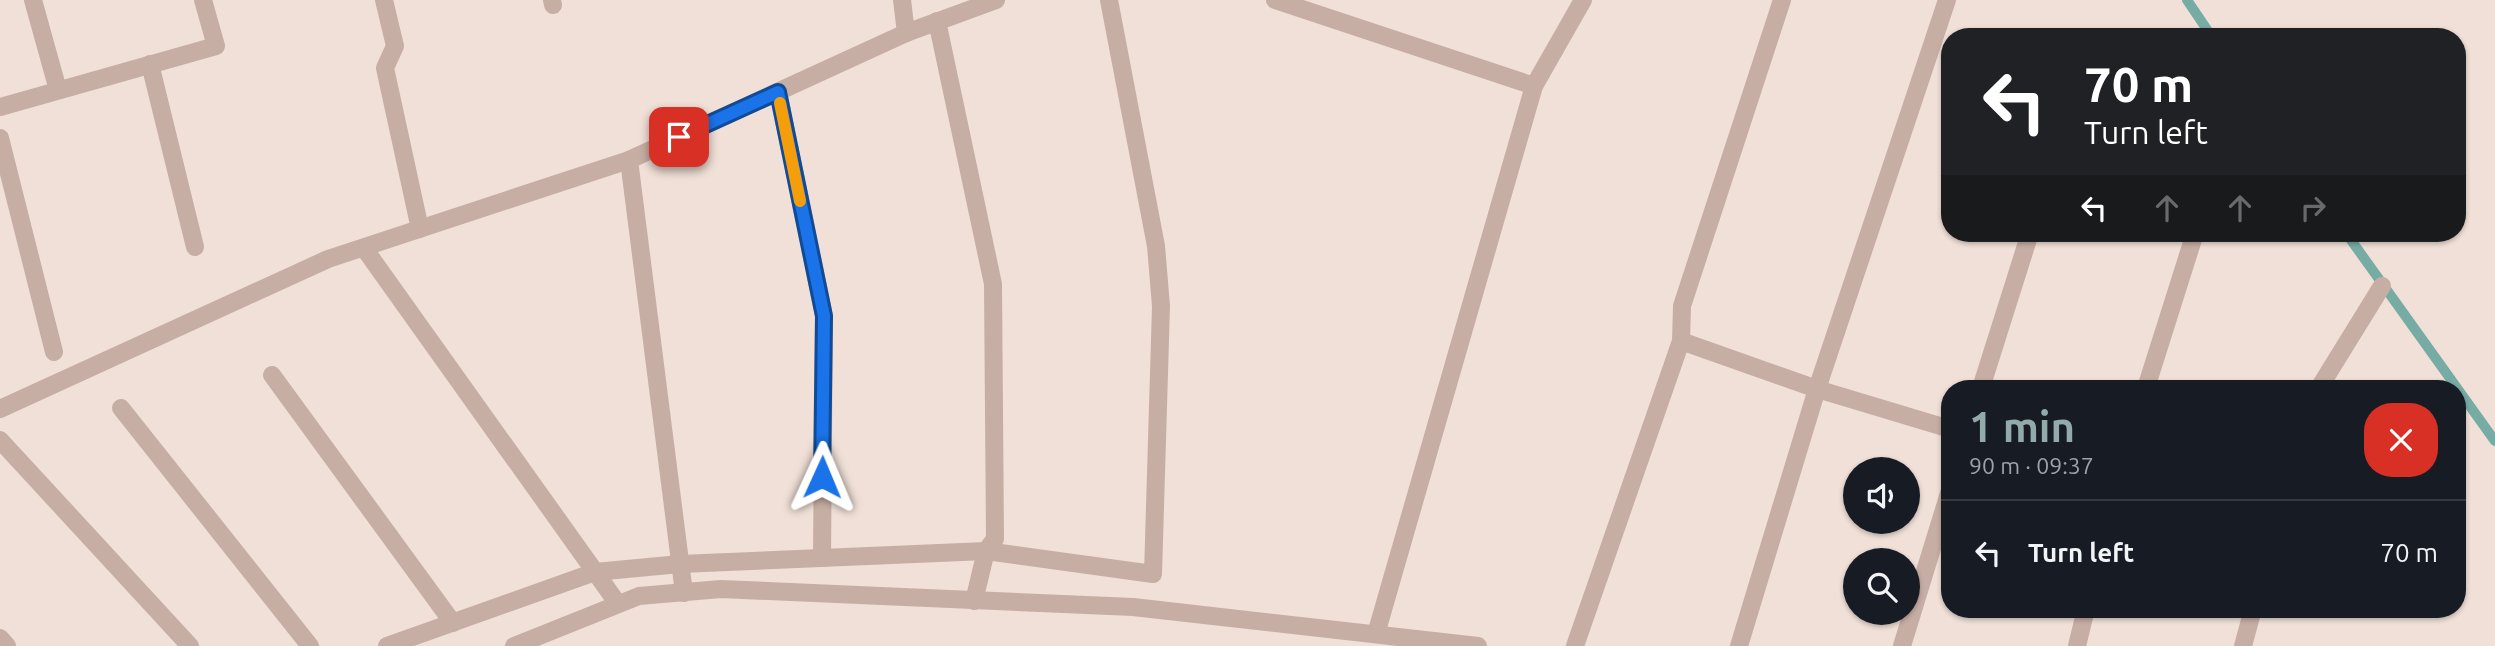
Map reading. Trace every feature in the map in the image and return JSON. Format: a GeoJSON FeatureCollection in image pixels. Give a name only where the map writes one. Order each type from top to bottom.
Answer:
{"type":"FeatureCollection","features":[{"type":"Feature","properties":{"kind":"street"},"geometry":{"type":"LineString","coordinates":[[33,0],[58,90]]}},
{"type":"Feature","properties":{"kind":"street"},"geometry":{"type":"LineString","coordinates":[[0,107],[216,46],[204,0]]}},
{"type":"Feature","properties":{"kind":"street"},"geometry":{"type":"LineString","coordinates":[[384,0],[395,46],[385,68],[420,229]]}},
{"type":"Feature","properties":{"kind":"street"},"geometry":{"type":"LineString","coordinates":[[902,0],[906,33]]}},
{"type":"Feature","properties":{"kind":"street"},"geometry":{"type":"LineString","coordinates":[[0,409],[328,259],[629,160],[906,33],[996,0]]}},
{"type":"Feature","properties":{"kind":"street"},"geometry":{"type":"LineString","coordinates":[[387,646],[595,572],[680,564],[986,551],[1153,574],[1161,306],[1156,246],[1109,0]]}},
{"type":"Feature","properties":{"kind":"street"},"geometry":{"type":"LineString","coordinates":[[1275,0],[1534,86]]}},
{"type":"Feature","properties":{"kind":"street"},"geometry":{"type":"LineString","coordinates":[[1376,634],[1534,86],[1583,0]]}},
{"type":"Feature","properties":{"kind":"street"},"geometry":{"type":"LineString","coordinates":[[1575,646],[1681,341],[1682,306],[1782,0]]}},
{"type":"Feature","properties":{"kind":"street"},"geometry":{"type":"LineString","coordinates":[[1739,646],[1817,389],[1947,0]]}},
{"type":"Feature","properties":{"kind":"street"},"geometry":{"type":"LineString","coordinates":[[937,21],[993,284],[995,539],[986,551],[974,601]]}},
{"type":"Feature","properties":{"kind":"street"},"geometry":{"type":"LineString","coordinates":[[150,64],[195,247]]}},
{"type":"Feature","properties":{"kind":"street"},"geometry":{"type":"LineString","coordinates":[[778,92],[824,316],[822,558]]}},
{"type":"Feature","properties":{"kind":"street"},"geometry":{"type":"LineString","coordinates":[[0,138],[54,352]]}},
{"type":"Feature","properties":{"kind":"street"},"geometry":{"type":"LineString","coordinates":[[629,160],[684,593]]}},
{"type":"Feature","properties":{"kind":"street"},"geometry":{"type":"LineString","coordinates":[[1984,380],[2027,242]]}},
{"type":"Feature","properties":{"kind":"street"},"geometry":{"type":"LineString","coordinates":[[2149,380],[2192,242]]}},
{"type":"Feature","properties":{"kind":"street"},"geometry":{"type":"LineString","coordinates":[[363,248],[618,604]]}},
{"type":"Feature","properties":{"kind":"street"},"geometry":{"type":"LineString","coordinates":[[2324,380],[2382,286]]}},
{"type":"Feature","properties":{"kind":"street"},"geometry":{"type":"LineString","coordinates":[[1681,341],[1817,389],[1941,426]]}},
{"type":"Feature","properties":{"kind":"street"},"geometry":{"type":"LineString","coordinates":[[272,375],[453,623]]}},
{"type":"Feature","properties":{"kind":"street"},"geometry":{"type":"LineString","coordinates":[[121,408],[310,646]]}},
{"type":"Feature","properties":{"kind":"street"},"geometry":{"type":"LineString","coordinates":[[0,440],[190,646]]}},
{"type":"Feature","properties":{"kind":"street"},"geometry":{"type":"LineString","coordinates":[[1902,646],[1941,519]]}},
{"type":"Feature","properties":{"kind":"street"},"geometry":{"type":"LineString","coordinates":[[514,646],[639,596],[721,589],[1133,607],[1315,637],[1376,634],[1469,645]]}},
{"type":"Feature","properties":{"kind":"street"},"geometry":{"type":"LineString","coordinates":[[2077,646],[2083,618]]}},
{"type":"Feature","properties":{"kind":"street"},"geometry":{"type":"LineString","coordinates":[[2243,646],[2251,618]]}},
{"type":"Feature","properties":{"kind":"street"},"geometry":{"type":"LineString","coordinates":[[0,638],[7,646]]}},
{"type":"Feature","properties":{"kind":"waterway"},"geometry":{"type":"LineString","coordinates":[[2187,0],[2206,28]]}},
{"type":"Feature","properties":{"kind":"waterway"},"geometry":{"type":"LineString","coordinates":[[2352,242],[2451,380]]}},
{"type":"Feature","properties":{"kind":"waterway"},"geometry":{"type":"LineString","coordinates":[[2466,401],[2495,441]]}},
{"type":"Feature","properties":{"kind":"slow traffic"},"geometry":{"type":"LineString","coordinates":[[780,103],[800,201]]}},
{"type":"Feature","properties":{"kind":"route"},"geometry":{"type":"LineString","coordinates":[[679,137],[778,92],[824,316],[822,477]]}}]}
